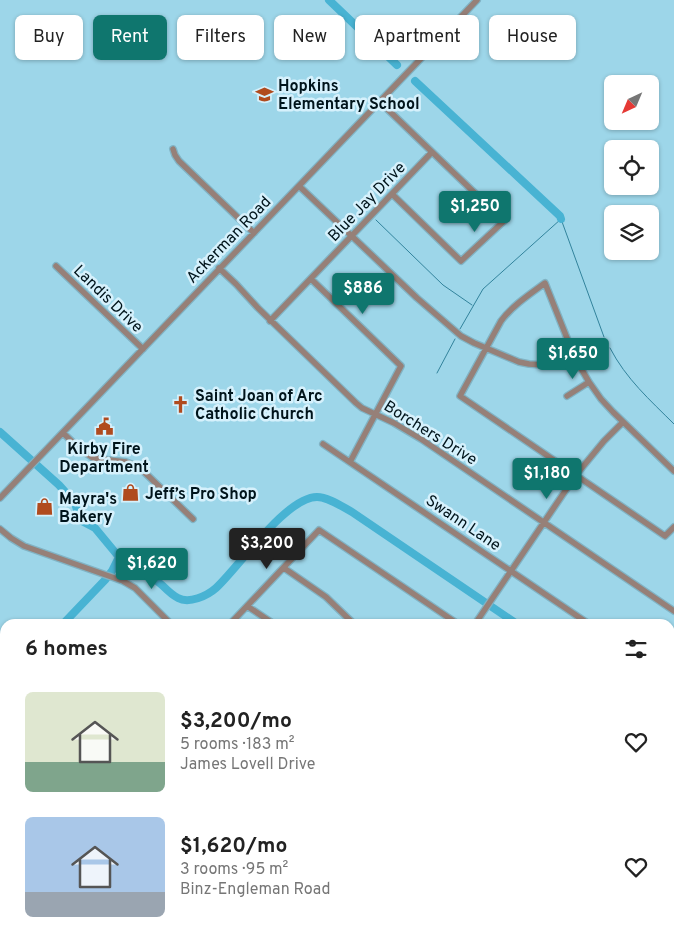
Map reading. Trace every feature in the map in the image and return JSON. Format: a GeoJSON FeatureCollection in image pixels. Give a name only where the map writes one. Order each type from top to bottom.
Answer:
{"type":"FeatureCollection","features":[{"type":"Feature","properties":{"kind":"street","name":"Ackerman Road"},"geometry":{"type":"LineString","coordinates":[[0,498],[477,0]]}},
{"type":"Feature","properties":{"kind":"street"},"geometry":{"type":"LineString","coordinates":[[380,102],[504,220],[461,261],[392,194]]}},
{"type":"Feature","properties":{"kind":"street"},"geometry":{"type":"LineString","coordinates":[[173,149],[179,161],[254,233]]}},
{"type":"Feature","properties":{"kind":"street","name":"Blue Jay Drive"},"geometry":{"type":"LineString","coordinates":[[270,321],[432,152]]}},
{"type":"Feature","properties":{"kind":"street"},"geometry":{"type":"LineString","coordinates":[[299,186],[433,312],[467,340],[510,359],[529,364],[543,365],[570,360],[599,347]]}},
{"type":"Feature","properties":{"kind":"street","name":"Landis Drive"},"geometry":{"type":"LineString","coordinates":[[56,266],[143,349]]}},
{"type":"Feature","properties":{"kind":"street","name":"Borchers Drive"},"geometry":{"type":"LineString","coordinates":[[219,268],[270,321],[362,408],[375,413],[421,439],[674,611]]}},
{"type":"Feature","properties":{"kind":"street"},"geometry":{"type":"LineString","coordinates":[[310,279],[401,366],[350,462]]}},
{"type":"Feature","properties":{"kind":"street"},"geometry":{"type":"LineString","coordinates":[[674,471],[601,399],[589,382],[575,358],[545,283],[504,316],[460,396],[665,536],[674,527]]}},
{"type":"Feature","properties":{"kind":"street"},"geometry":{"type":"LineString","coordinates":[[567,396],[589,382]]}},
{"type":"Feature","properties":{"kind":"street"},"geometry":{"type":"LineString","coordinates":[[479,619],[576,475],[623,422]]}},
{"type":"Feature","properties":{"kind":"street"},"geometry":{"type":"LineString","coordinates":[[63,433],[81,450],[93,458],[126,462],[140,467],[193,519]]}},
{"type":"Feature","properties":{"kind":"street","name":"Swann Lane"},"geometry":{"type":"LineString","coordinates":[[323,444],[582,619]]}},
{"type":"Feature","properties":{"kind":"street"},"geometry":{"type":"LineString","coordinates":[[0,529],[24,546],[118,578],[135,588],[166,619]]}},
{"type":"Feature","properties":{"kind":"street"},"geometry":{"type":"LineString","coordinates":[[235,619],[319,530],[451,619]]}},
{"type":"Feature","properties":{"kind":"street"},"geometry":{"type":"LineString","coordinates":[[284,568],[326,597],[349,619]]}},
{"type":"Feature","properties":{"kind":"street"},"geometry":{"type":"LineString","coordinates":[[247,606],[266,619]]}},
{"type":"Feature","properties":{"kind":"waterway"},"geometry":{"type":"LineString","coordinates":[[329,0],[397,65]]}},
{"type":"Feature","properties":{"kind":"waterway"},"geometry":{"type":"LineString","coordinates":[[415,81],[561,219]]}},
{"type":"Feature","properties":{"kind":"waterway"},"geometry":{"type":"LineString","coordinates":[[460,329],[483,289],[561,219],[604,337]]}},
{"type":"Feature","properties":{"kind":"waterway"},"geometry":{"type":"LineString","coordinates":[[376,220],[443,285],[472,305]]}},
{"type":"Feature","properties":{"kind":"waterway"},"geometry":{"type":"LineString","coordinates":[[437,373],[455,339]]}},
{"type":"Feature","properties":{"kind":"waterway"},"geometry":{"type":"LineString","coordinates":[[610,348],[623,370],[647,398],[674,424]]}},
{"type":"Feature","properties":{"kind":"waterway"},"geometry":{"type":"LineString","coordinates":[[0,432],[59,485],[75,503],[80,520],[95,528],[119,557],[105,580],[68,619]]}},
{"type":"Feature","properties":{"kind":"waterway"},"geometry":{"type":"LineString","coordinates":[[119,557],[124,554],[178,598],[192,600],[208,594],[216,588],[277,520],[291,508],[305,500],[321,497],[352,512],[510,619]]}},
{"type":"Feature","properties":{"kind":"place","name":"Hopkins Elementary School"},"geometry":{"type":"Point","coordinates":[264,94]}},
{"type":"Feature","properties":{"kind":"place","name":"Saint Joan of Arc Catholic Church"},"geometry":{"type":"Point","coordinates":[181,404]}},
{"type":"Feature","properties":{"kind":"place","name":"Kirby Fire Department"},"geometry":{"type":"Point","coordinates":[104,427]}},
{"type":"Feature","properties":{"kind":"place","name":"Jeff’s Pro Shop"},"geometry":{"type":"Point","coordinates":[131,493]}},
{"type":"Feature","properties":{"kind":"place","name":"Mayra's Bakery"},"geometry":{"type":"Point","coordinates":[45,507]}}]}
